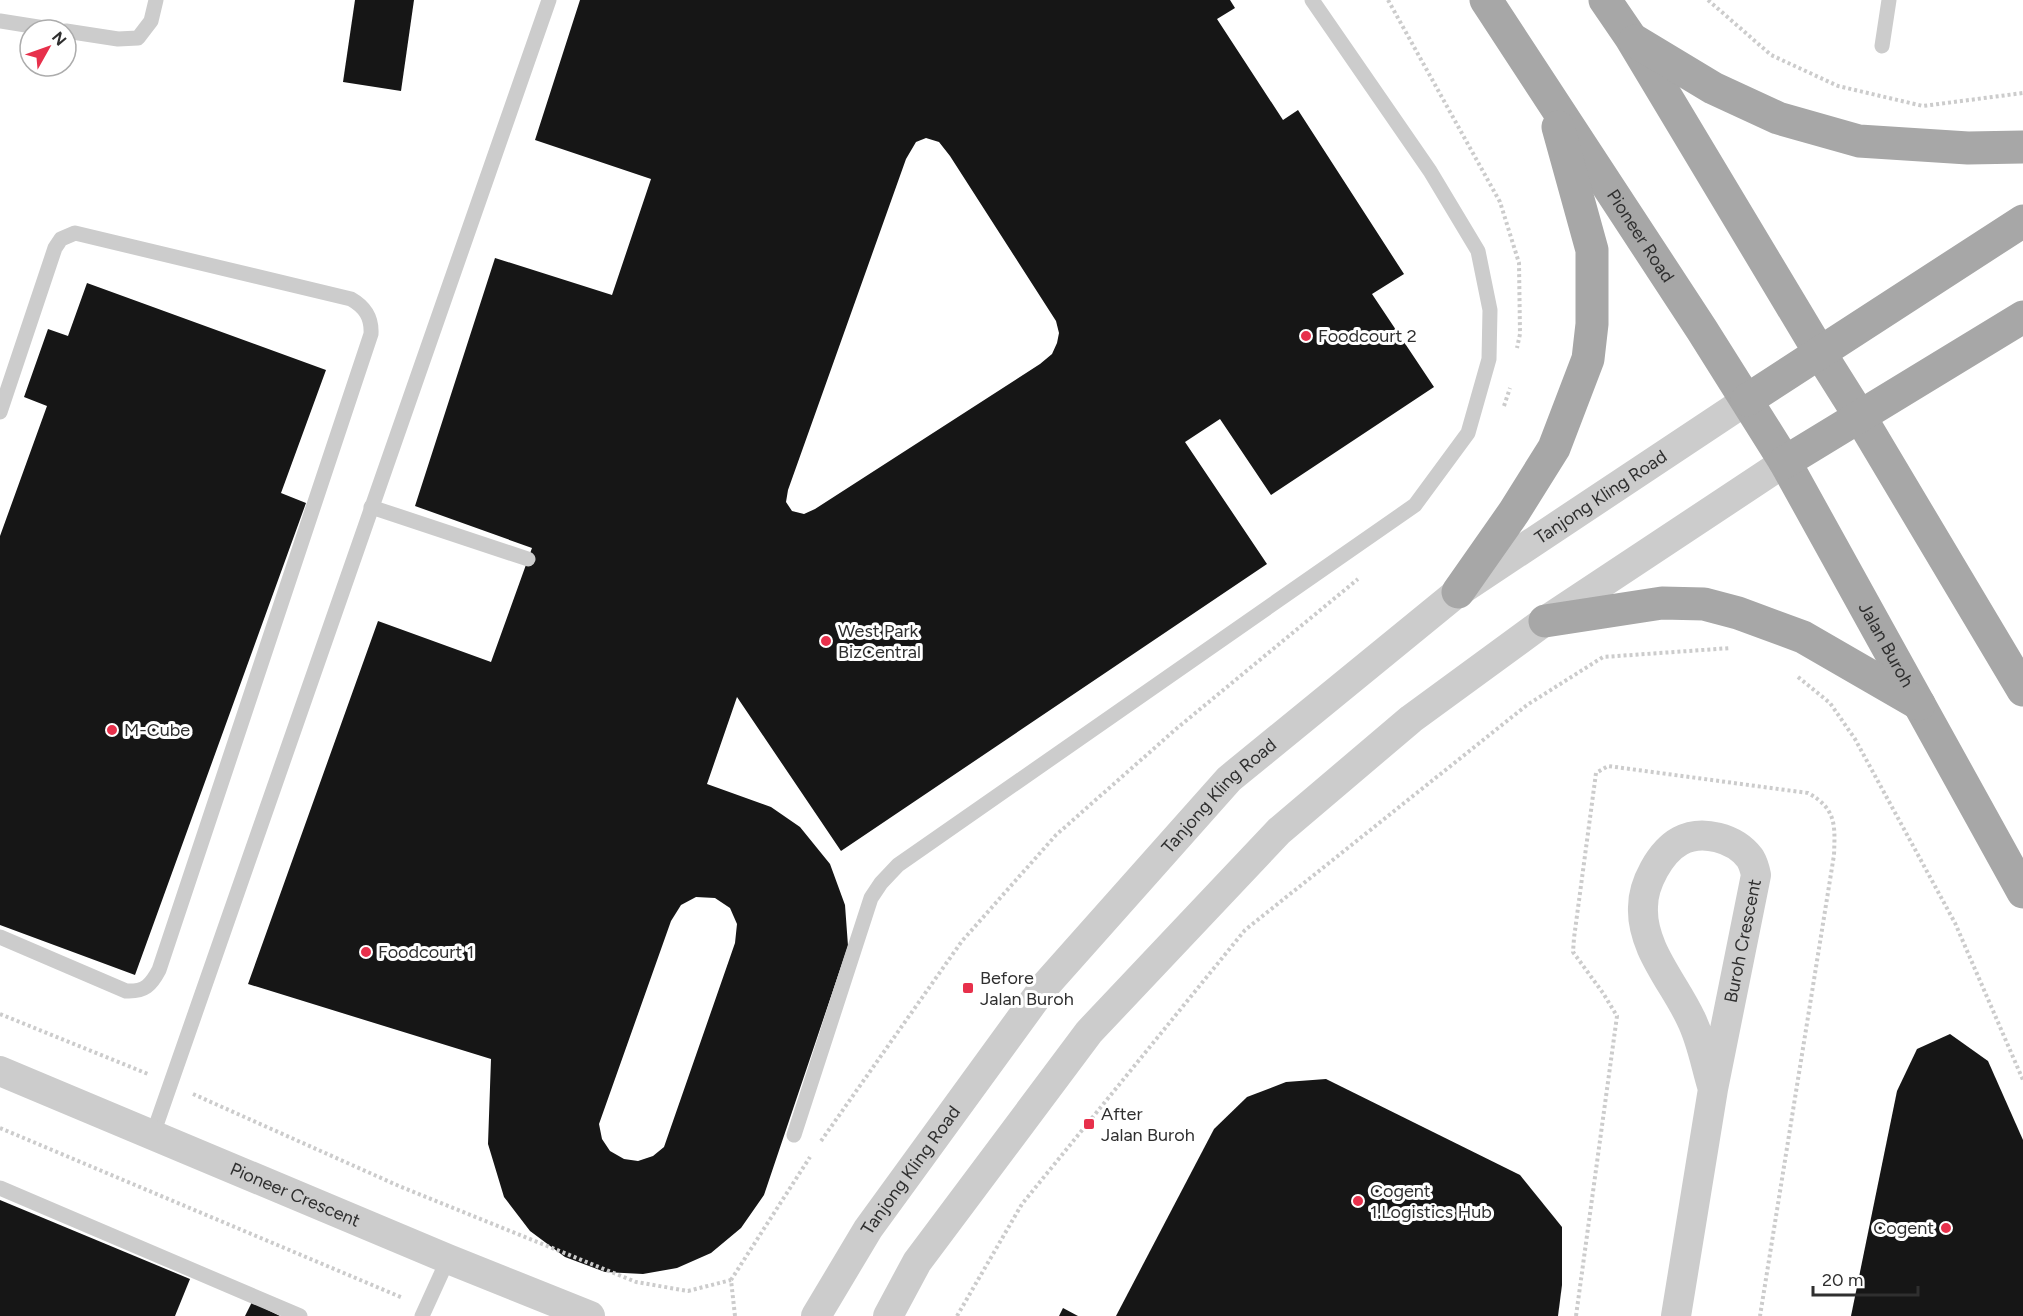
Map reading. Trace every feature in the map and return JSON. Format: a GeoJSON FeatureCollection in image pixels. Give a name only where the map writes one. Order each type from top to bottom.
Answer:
{"type":"FeatureCollection","features":[{"type":"Feature","properties":{"kind":"main road","name":"Pioneer Road"},"geometry":{"type":"LineString","coordinates":[[1486,0],[1747,400]]}},
{"type":"Feature","properties":{"kind":"main road"},"geometry":{"type":"LineString","coordinates":[[1605,0],[1631,38],[2023,690]]}},
{"type":"Feature","properties":{"kind":"main road"},"geometry":{"type":"LineString","coordinates":[[1631,38],[1713,88],[1778,118],[1859,141],[1968,148],[2023,147]]}},
{"type":"Feature","properties":{"kind":"main road"},"geometry":{"type":"LineString","coordinates":[[1458,592],[1514,512],[1554,448],[1588,359],[1592,324],[1592,250],[1550,99]]}},
{"type":"Feature","properties":{"kind":"main road"},"geometry":{"type":"LineString","coordinates":[[1747,400],[2023,220]]}},
{"type":"Feature","properties":{"kind":"main road"},"geometry":{"type":"LineString","coordinates":[[1785,462],[2023,317]]}},
{"type":"Feature","properties":{"kind":"main road","name":"Jalan Buroh"},"geometry":{"type":"LineString","coordinates":[[1747,400],[1785,462],[2023,892]]}},
{"type":"Feature","properties":{"kind":"main road"},"geometry":{"type":"LineString","coordinates":[[1545,621],[1662,603],[1704,604],[1738,613],[1803,637],[1919,704]]}},
{"type":"Feature","properties":{"kind":"street","name":"Tanjong Kling Road"},"geometry":{"type":"LineString","coordinates":[[816,1316],[868,1229],[1044,987],[1229,779],[1458,592],[1747,400]]}},
{"type":"Feature","properties":{"kind":"street"},"geometry":{"type":"LineString","coordinates":[[888,1316],[917,1262],[1089,1032],[1279,831],[1412,719],[1545,621],[1785,462]]}},
{"type":"Feature","properties":{"kind":"street","name":"Buroh Crescent"},"geometry":{"type":"LineString","coordinates":[[1676,1316],[1713,1089],[1756,875],[1750,858],[1731,843],[1708,834],[1680,840],[1659,859],[1649,880],[1642,906],[1646,933],[1692,1021],[1713,1089]]}},
{"type":"Feature","properties":{"kind":"street","name":"Pioneer Crescent"},"geometry":{"type":"LineString","coordinates":[[0,1071],[448,1259],[590,1316]]}},
{"type":"Feature","properties":{"kind":"lane"},"geometry":{"type":"LineString","coordinates":[[78,34],[118,39],[138,38],[151,21],[156,0]]}},
{"type":"Feature","properties":{"kind":"lane"},"geometry":{"type":"LineString","coordinates":[[153,1134],[549,0]]}},
{"type":"Feature","properties":{"kind":"lane"},"geometry":{"type":"LineString","coordinates":[[794,1135],[871,898],[880,883],[898,865],[1415,505],[1468,432],[1489,359],[1490,310],[1478,251],[1430,171],[1312,0]]}},
{"type":"Feature","properties":{"kind":"lane"},"geometry":{"type":"LineString","coordinates":[[1882,46],[1889,0]]}},
{"type":"Feature","properties":{"kind":"lane"},"geometry":{"type":"LineString","coordinates":[[0,21],[18,24]]}},
{"type":"Feature","properties":{"kind":"lane"},"geometry":{"type":"LineString","coordinates":[[0,412],[55,248],[61,240],[75,233],[351,299],[362,305],[372,324],[356,380],[159,970],[152,983],[145,989],[126,991],[0,937]]}},
{"type":"Feature","properties":{"kind":"lane"},"geometry":{"type":"LineString","coordinates":[[371,507],[528,559]]}},
{"type":"Feature","properties":{"kind":"lane"},"geometry":{"type":"LineString","coordinates":[[0,1188],[300,1316]]}},
{"type":"Feature","properties":{"kind":"lane"},"geometry":{"type":"LineString","coordinates":[[424,1312],[448,1259]]}},
{"type":"Feature","properties":{"kind":"path"},"geometry":{"type":"LineString","coordinates":[[1388,0],[1500,202],[1519,263],[1520,334],[1516,355]]}},
{"type":"Feature","properties":{"kind":"path"},"geometry":{"type":"LineString","coordinates":[[1708,0],[1771,55],[1838,87],[1923,106],[2023,93]]}},
{"type":"Feature","properties":{"kind":"path"},"geometry":{"type":"LineString","coordinates":[[1503,408],[1508,399],[1512,377]]}},
{"type":"Feature","properties":{"kind":"path"},"geometry":{"type":"LineString","coordinates":[[820,1142],[962,941],[1056,836],[1176,729],[1365,573]]}},
{"type":"Feature","properties":{"kind":"path"},"geometry":{"type":"LineString","coordinates":[[957,1316],[1022,1204],[1245,930],[1527,705],[1603,657],[1731,648],[1741,652]]}},
{"type":"Feature","properties":{"kind":"path"},"geometry":{"type":"LineString","coordinates":[[1790,671],[1830,703],[1855,740],[1955,923],[2023,1080]]}},
{"type":"Feature","properties":{"kind":"path"},"geometry":{"type":"LineString","coordinates":[[1576,1316],[1617,1016],[1604,993],[1573,952],[1596,772],[1608,766],[1808,793],[1822,801],[1832,817],[1835,828],[1834,855],[1760,1316]]}},
{"type":"Feature","properties":{"kind":"path"},"geometry":{"type":"LineString","coordinates":[[0,1014],[171,1084],[399,1186],[636,1282],[688,1291],[731,1280]]}},
{"type":"Feature","properties":{"kind":"path"},"geometry":{"type":"LineString","coordinates":[[0,1128],[424,1312]]}},
{"type":"Feature","properties":{"kind":"path"},"geometry":{"type":"LineString","coordinates":[[735,1316],[731,1280],[814,1152]]}},
{"type":"Feature","properties":{"kind":"building"},"geometry":{"type":"Polygon","coordinates":[[[355,0],[414,0],[401,91],[343,82],[355,0]]]}},
{"type":"Feature","properties":{"kind":"building","name":"West Park BizCentral"},"geometry":{"type":"Polygon","coordinates":[[[580,0],[1230,0],[1235,8],[1217,19],[1283,120],[1298,110],[1404,274],[1372,294],[1434,387],[1271,495],[1220,419],[1185,442],[1267,564],[841,851],[737,697],[707,784],[771,807],[800,827],[830,864],[845,905],[848,946],[764,1195],[741,1228],[711,1253],[677,1268],[643,1274],[605,1272],[565,1257],[530,1231],[504,1197],[488,1144],[491,1059],[248,984],[378,621],[491,662],[532,548],[415,506],[495,258],[612,295],[651,179],[535,140],[580,0]],[[926,138],[916,142],[906,159],[788,490],[786,502],[792,511],[804,514],[815,509],[1040,364],[1052,354],[1057,343],[1059,333],[1056,321],[950,156],[939,142],[926,138]],[[696,897],[681,905],[671,921],[599,1124],[602,1139],[610,1151],[624,1159],[638,1161],[653,1156],[664,1147],[735,943],[737,924],[730,908],[715,898],[696,897]]]}},
{"type":"Feature","properties":{"kind":"building","name":"M-Cube"},"geometry":{"type":"Polygon","coordinates":[[[87,283],[326,370],[281,493],[306,503],[135,975],[0,925],[0,536],[47,406],[24,397],[48,329],[68,336],[87,283]]]}},
{"type":"Feature","properties":{"kind":"building","name":"Cogent"},"geometry":{"type":"Polygon","coordinates":[[[1950,1034],[1988,1061],[2023,1140],[2023,1316],[1851,1316],[1897,1091],[1917,1049],[1950,1034]]]}},
{"type":"Feature","properties":{"kind":"building","name":"Cogent 1.Logistics Hub"},"geometry":{"type":"Polygon","coordinates":[[[1326,1079],[1520,1175],[1562,1227],[1562,1285],[1558,1316],[1116,1316],[1214,1129],[1247,1097],[1286,1082],[1326,1079]]]}},
{"type":"Feature","properties":{"kind":"building"},"geometry":{"type":"Polygon","coordinates":[[[0,1200],[190,1279],[175,1316],[0,1316],[0,1200]]]}},
{"type":"Feature","properties":{"kind":"building"},"geometry":{"type":"Polygon","coordinates":[[[252,1302],[280,1316],[245,1316],[252,1302]]]}},
{"type":"Feature","properties":{"kind":"building"},"geometry":{"type":"Polygon","coordinates":[[[1063,1308],[1078,1316],[1059,1316],[1063,1308]]]}},
{"type":"Feature","properties":{"kind":"place","name":"Foodcourt 2"},"geometry":{"type":"Point","coordinates":[1306,336]}},
{"type":"Feature","properties":{"kind":"place","name":"West Park BizCentral"},"geometry":{"type":"Point","coordinates":[826,641]}},
{"type":"Feature","properties":{"kind":"place","name":"M-Cube"},"geometry":{"type":"Point","coordinates":[112,730]}},
{"type":"Feature","properties":{"kind":"place","name":"Foodcourt 1"},"geometry":{"type":"Point","coordinates":[366,952]}},
{"type":"Feature","properties":{"kind":"place","name":"Before Jalan Buroh"},"geometry":{"type":"Point","coordinates":[968,988]}},
{"type":"Feature","properties":{"kind":"place","name":"After Jalan Buroh"},"geometry":{"type":"Point","coordinates":[1089,1124]}},
{"type":"Feature","properties":{"kind":"place","name":"Cogent 1.Logistics Hub"},"geometry":{"type":"Point","coordinates":[1358,1201]}},
{"type":"Feature","properties":{"kind":"place","name":"Cogent"},"geometry":{"type":"Point","coordinates":[1946,1228]}}]}
